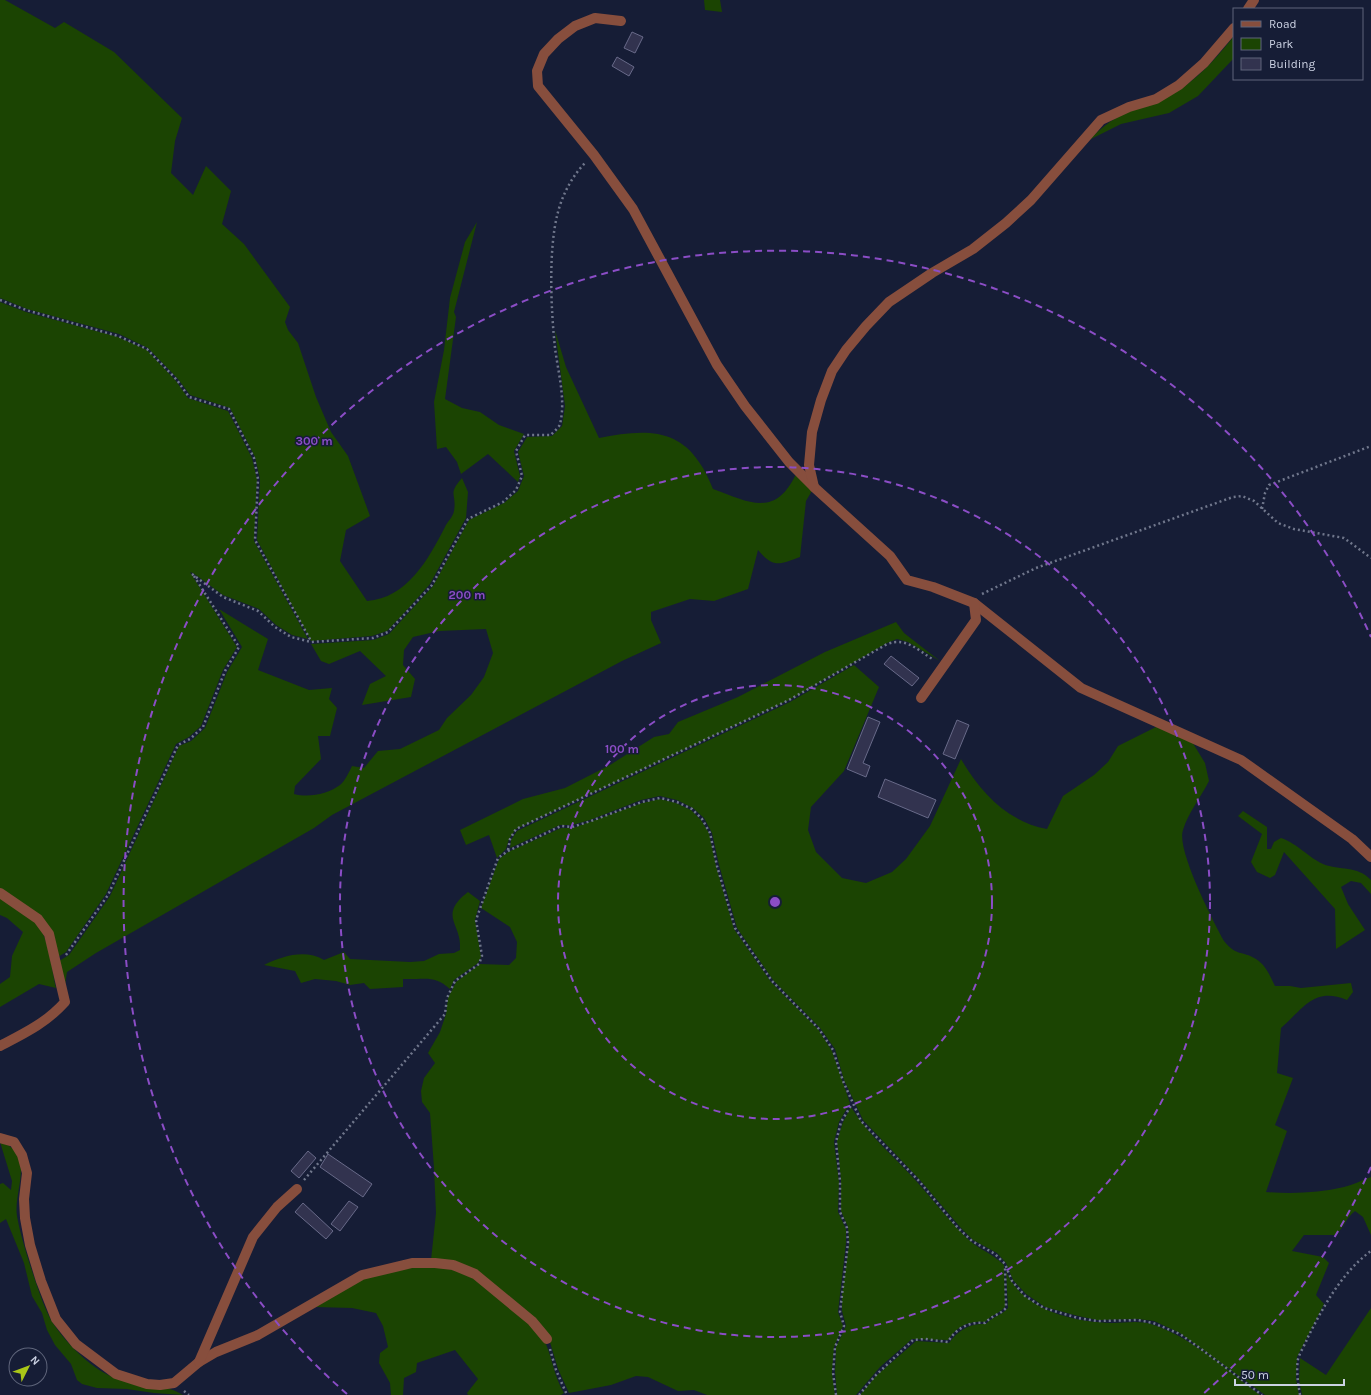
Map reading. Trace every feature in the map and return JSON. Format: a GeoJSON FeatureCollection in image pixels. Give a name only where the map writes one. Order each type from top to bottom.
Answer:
{"type":"FeatureCollection","features":[{"type":"Feature","properties":{"kind":"street"},"geometry":{"type":"LineString","coordinates":[[621,21],[595,18],[574,26],[558,39],[544,54],[537,71],[538,86],[594,155],[633,208],[718,365],[745,406],[784,456],[815,488],[890,556],[907,580],[933,587],[974,603],[1081,688],[1241,760],[1352,839],[1371,856]]}},
{"type":"Feature","properties":{"kind":"street"},"geometry":{"type":"LineString","coordinates":[[815,488],[809,465],[812,432],[821,400],[832,371],[846,350],[866,326],[889,302],[932,273],[973,249],[1006,223],[1032,200],[1101,120],[1129,107],[1156,98],[1179,84],[1204,63],[1233,29]]}},
{"type":"Feature","properties":{"kind":"street"},"geometry":{"type":"LineString","coordinates":[[921,698],[976,620],[974,603]]}},
{"type":"Feature","properties":{"kind":"street"},"geometry":{"type":"LineString","coordinates":[[0,893],[38,919],[49,934],[54,961],[65,1002],[52,1017],[35,1028],[0,1046]]}},
{"type":"Feature","properties":{"kind":"street"},"geometry":{"type":"LineString","coordinates":[[0,1138],[14,1142],[22,1155],[27,1173],[24,1199],[25,1218],[30,1245],[41,1281],[56,1318],[76,1344],[116,1374],[148,1384],[174,1383],[199,1362],[216,1352],[258,1334],[362,1275],[412,1263],[453,1265],[475,1274],[532,1321],[547,1338]]}},
{"type":"Feature","properties":{"kind":"street"},"geometry":{"type":"LineString","coordinates":[[199,1362],[253,1238],[277,1208],[297,1189]]}},
{"type":"Feature","properties":{"kind":"path"},"geometry":{"type":"LineString","coordinates":[[54,961],[68,954],[108,895],[178,745],[190,739],[203,727],[225,671],[239,647],[192,574],[223,597],[258,611],[275,626],[291,637],[311,642],[373,638],[388,632],[432,584],[468,519],[503,502],[516,490],[522,476],[516,452],[525,436],[551,435],[560,425],[563,406],[553,330],[554,244],[558,212],[563,198],[577,171],[594,155]]}},
{"type":"Feature","properties":{"kind":"path"},"geometry":{"type":"LineString","coordinates":[[0,300],[26,310],[118,336],[147,349],[177,380],[189,397],[229,409],[254,458],[258,479],[255,540],[311,642]]}},
{"type":"Feature","properties":{"kind":"path"},"geometry":{"type":"LineString","coordinates":[[1262,509],[1265,493],[1269,485],[1371,446]]}},
{"type":"Feature","properties":{"kind":"path"},"geometry":{"type":"LineString","coordinates":[[974,603],[984,592],[1036,568],[1232,497],[1242,496],[1254,501],[1278,523],[1294,529],[1344,538],[1371,558]]}},
{"type":"Feature","properties":{"kind":"path"},"geometry":{"type":"LineString","coordinates":[[508,851],[510,839],[516,830],[789,700],[887,644],[897,640],[908,643],[944,665]]}},
{"type":"Feature","properties":{"kind":"path"},"geometry":{"type":"LineString","coordinates":[[297,1189],[445,1014],[447,998],[455,982],[479,964],[482,956],[476,920],[498,858],[508,851],[561,826],[572,827],[642,802],[660,798],[677,802],[692,809],[702,819],[710,833],[717,866],[735,928],[772,981],[819,1029],[834,1050],[843,1081],[861,1121],[919,1181],[958,1228],[972,1241],[996,1254],[1005,1264],[1012,1281],[1025,1296],[1044,1308],[1097,1321],[1138,1320],[1153,1323],[1180,1334],[1262,1395]]}},
{"type":"Feature","properties":{"kind":"path"},"geometry":{"type":"LineString","coordinates":[[836,1395],[833,1373],[835,1347],[844,1326],[840,1312],[848,1244],[847,1228],[840,1212],[840,1181],[836,1142],[841,1122],[852,1103]]}},
{"type":"Feature","properties":{"kind":"path"},"geometry":{"type":"LineString","coordinates":[[1300,1395],[1298,1358],[1311,1331],[1328,1301],[1346,1275],[1371,1251]]}},
{"type":"Feature","properties":{"kind":"path"},"geometry":{"type":"LineString","coordinates":[[859,1395],[874,1376],[913,1340],[926,1339],[948,1342],[952,1336],[973,1322],[985,1323],[991,1316],[1000,1314],[1006,1308],[1005,1264]]}},
{"type":"Feature","properties":{"kind":"path"},"geometry":{"type":"LineString","coordinates":[[547,1338],[556,1370],[567,1395]]}},
{"type":"Feature","properties":{"kind":"green space"},"geometry":{"type":"Polygon","coordinates":[[[0,0],[5,0],[55,28],[64,22],[114,52],[182,118],[175,141],[171,173],[193,195],[206,166],[231,191],[222,224],[244,244],[290,307],[285,322],[288,330],[298,343],[316,397],[331,432],[348,456],[370,516],[346,530],[340,561],[367,601],[394,593],[415,575],[431,552],[453,513],[455,505],[454,491],[462,478],[468,492],[466,518],[430,584],[387,631],[372,636],[311,641],[257,540],[260,479],[255,457],[230,408],[190,395],[178,379],[148,348],[119,334],[27,309],[0,298],[0,0]]]}},
{"type":"Feature","properties":{"kind":"green space"},"geometry":{"type":"Polygon","coordinates":[[[704,0],[720,0],[722,12],[705,10],[704,0]]]}},
{"type":"Feature","properties":{"kind":"green space"},"geometry":{"type":"Polygon","coordinates":[[[1233,37],[1233,59],[1198,96],[1169,113],[1121,124],[1089,140],[1103,127],[1118,117],[1169,95],[1185,86],[1223,50],[1233,37]]]}},
{"type":"Feature","properties":{"kind":"green space"},"geometry":{"type":"Polygon","coordinates":[[[477,222],[454,312],[456,317],[445,399],[462,408],[480,412],[499,425],[524,434],[514,451],[520,476],[518,482],[488,454],[461,474],[457,462],[446,447],[437,449],[434,402],[444,350],[450,298],[465,242],[477,222]]]}},
{"type":"Feature","properties":{"kind":"green space"},"geometry":{"type":"Polygon","coordinates":[[[0,302],[26,312],[118,337],[147,350],[176,381],[188,398],[228,411],[252,458],[257,479],[254,541],[308,639],[292,635],[276,625],[259,609],[223,595],[190,572],[237,647],[223,670],[201,726],[189,737],[176,744],[106,894],[66,952],[58,957],[50,928],[0,888],[0,302]]]}},
{"type":"Feature","properties":{"kind":"green space"},"geometry":{"type":"Polygon","coordinates":[[[555,330],[566,367],[599,438],[641,433],[667,436],[689,450],[703,468],[713,489],[751,502],[761,503],[771,501],[780,496],[789,487],[797,472],[813,489],[806,501],[800,557],[787,562],[777,563],[768,560],[758,550],[748,589],[714,601],[690,599],[651,612],[651,620],[661,643],[622,661],[332,815],[314,828],[96,953],[67,972],[65,985],[59,961],[69,955],[110,896],[179,746],[191,741],[205,728],[227,672],[242,647],[219,609],[268,639],[258,670],[309,690],[332,688],[329,699],[337,708],[330,736],[318,736],[321,759],[295,786],[294,794],[306,796],[330,791],[344,781],[352,766],[364,768],[378,751],[400,749],[439,730],[447,718],[471,695],[484,677],[493,653],[486,629],[439,631],[413,637],[404,650],[403,665],[415,679],[411,697],[362,705],[370,684],[386,676],[360,651],[329,664],[321,661],[311,644],[373,640],[389,634],[433,586],[469,520],[504,503],[518,491],[524,476],[518,452],[527,437],[552,436],[562,426],[565,406],[555,330]]]}},
{"type":"Feature","properties":{"kind":"green space"},"geometry":{"type":"Polygon","coordinates":[[[896,622],[904,633],[940,661],[908,642],[897,639],[887,643],[789,700],[516,829],[509,839],[506,849],[497,858],[489,835],[466,845],[460,830],[523,799],[565,788],[610,765],[654,737],[669,734],[678,722],[738,697],[825,652],[896,622]]]}},
{"type":"Feature","properties":{"kind":"green space"},"geometry":{"type":"Polygon","coordinates":[[[854,665],[879,687],[844,771],[811,807],[808,830],[816,852],[842,878],[866,883],[892,872],[906,859],[930,826],[961,759],[977,783],[996,804],[1020,820],[1047,829],[1063,796],[1094,775],[1108,762],[1118,746],[1160,725],[1191,740],[1205,763],[1209,781],[1188,817],[1183,830],[1182,839],[1185,853],[1197,885],[1224,941],[1232,949],[1251,956],[1259,961],[1267,971],[1275,986],[1301,988],[1351,983],[1353,992],[1347,1000],[1336,996],[1317,998],[1303,1007],[1281,1028],[1277,1073],[1293,1078],[1275,1125],[1287,1131],[1266,1192],[1296,1193],[1325,1191],[1347,1186],[1371,1177],[1371,1235],[1363,1217],[1355,1211],[1336,1235],[1304,1235],[1292,1251],[1323,1257],[1329,1263],[1316,1295],[1324,1304],[1297,1357],[1296,1379],[1299,1395],[1265,1395],[1180,1333],[1154,1321],[1138,1319],[1097,1320],[1078,1316],[1045,1307],[1026,1294],[1013,1280],[1006,1263],[997,1253],[973,1240],[920,1180],[863,1120],[844,1080],[835,1049],[820,1028],[773,980],[737,928],[719,865],[712,833],[704,818],[693,808],[677,800],[660,796],[641,800],[590,820],[572,825],[560,825],[510,848],[511,840],[517,831],[790,702],[854,665]]]}},
{"type":"Feature","properties":{"kind":"green space"},"geometry":{"type":"Polygon","coordinates":[[[660,799],[676,803],[691,810],[701,820],[709,833],[716,866],[734,929],[771,982],[818,1029],[832,1051],[850,1103],[839,1122],[834,1142],[839,1182],[838,1212],[846,1229],[846,1243],[838,1312],[843,1326],[834,1347],[832,1373],[835,1395],[707,1395],[694,1390],[678,1391],[648,1377],[636,1376],[611,1385],[569,1393],[558,1369],[549,1339],[486,1281],[431,1260],[436,1213],[434,1168],[430,1113],[422,1102],[421,1091],[424,1078],[435,1063],[428,1053],[440,1032],[446,1014],[448,998],[456,982],[480,964],[509,965],[516,958],[517,942],[510,927],[481,908],[499,859],[508,852],[561,828],[573,828],[642,803],[660,799]]]}},
{"type":"Feature","properties":{"kind":"green space"},"geometry":{"type":"Polygon","coordinates":[[[1243,811],[1267,827],[1267,849],[1271,849],[1274,842],[1281,838],[1293,844],[1323,864],[1354,870],[1366,875],[1371,880],[1371,894],[1361,883],[1351,881],[1341,887],[1348,904],[1365,930],[1336,949],[1335,909],[1284,852],[1275,875],[1270,878],[1257,872],[1251,862],[1262,834],[1238,816],[1243,811]]]}},
{"type":"Feature","properties":{"kind":"green space"},"geometry":{"type":"Polygon","coordinates":[[[468,892],[480,901],[475,920],[481,957],[478,963],[454,980],[450,989],[439,981],[428,979],[403,979],[403,987],[370,989],[364,983],[350,985],[336,981],[315,979],[301,983],[295,971],[264,965],[279,959],[302,954],[324,960],[344,952],[350,959],[410,962],[424,961],[439,954],[454,953],[460,950],[460,941],[454,920],[454,908],[459,900],[468,892]]]}},
{"type":"Feature","properties":{"kind":"green space"},"geometry":{"type":"Polygon","coordinates":[[[0,897],[30,917],[42,931],[50,955],[56,988],[39,984],[0,1007],[0,984],[10,977],[12,956],[23,932],[7,918],[0,915],[0,897]]]}},
{"type":"Feature","properties":{"kind":"green space"},"geometry":{"type":"Polygon","coordinates":[[[851,1107],[874,1137],[918,1183],[962,1233],[973,1243],[995,1257],[1004,1265],[1005,1307],[985,1322],[974,1322],[964,1325],[955,1331],[948,1340],[912,1339],[880,1367],[856,1395],[837,1395],[835,1372],[836,1347],[846,1326],[842,1311],[842,1295],[849,1244],[848,1227],[841,1211],[841,1180],[837,1141],[843,1122],[851,1107]]]}},
{"type":"Feature","properties":{"kind":"green space"},"geometry":{"type":"Polygon","coordinates":[[[0,1142],[11,1147],[18,1155],[21,1163],[17,1216],[25,1250],[39,1292],[49,1316],[56,1328],[78,1353],[96,1368],[105,1373],[121,1380],[166,1388],[183,1395],[127,1389],[97,1388],[82,1384],[77,1380],[71,1364],[55,1345],[47,1330],[42,1313],[32,1296],[24,1263],[6,1219],[0,1223],[0,1184],[3,1183],[11,1190],[12,1181],[0,1142]]]}},
{"type":"Feature","properties":{"kind":"green space"},"geometry":{"type":"Polygon","coordinates":[[[417,1266],[450,1269],[468,1275],[486,1287],[523,1318],[542,1337],[546,1344],[558,1381],[564,1393],[561,1395],[468,1395],[467,1393],[478,1379],[455,1350],[417,1363],[416,1372],[404,1378],[403,1395],[391,1395],[390,1383],[379,1363],[380,1353],[388,1347],[383,1326],[376,1313],[352,1308],[315,1307],[365,1278],[417,1266]]]}},
{"type":"Feature","properties":{"kind":"green space"},"geometry":{"type":"Polygon","coordinates":[[[1006,1271],[1014,1284],[1024,1295],[1036,1304],[1050,1311],[1081,1320],[1097,1322],[1149,1323],[1169,1331],[1183,1338],[1210,1356],[1260,1395],[860,1395],[876,1376],[916,1341],[949,1343],[956,1334],[965,1328],[986,1324],[991,1319],[1003,1313],[1008,1308],[1006,1271]]]}},
{"type":"Feature","properties":{"kind":"green space"},"geometry":{"type":"Polygon","coordinates":[[[1371,1308],[1371,1395],[1302,1395],[1299,1379],[1300,1358],[1326,1375],[1371,1308]]]}},
{"type":"Feature","properties":{"kind":"building"},"geometry":{"type":"Polygon","coordinates":[[[632,32],[643,37],[635,53],[624,48],[632,32]]]}},
{"type":"Feature","properties":{"kind":"building"},"geometry":{"type":"Polygon","coordinates":[[[617,57],[634,67],[629,76],[612,66],[617,57]]]}},
{"type":"Feature","properties":{"kind":"building"},"geometry":{"type":"Polygon","coordinates":[[[891,656],[919,678],[912,686],[884,664],[891,656]]]}},
{"type":"Feature","properties":{"kind":"building"},"geometry":{"type":"Polygon","coordinates":[[[868,717],[880,722],[863,763],[870,766],[866,777],[847,769],[868,717]]]}},
{"type":"Feature","properties":{"kind":"building"},"geometry":{"type":"Polygon","coordinates":[[[957,720],[969,725],[955,759],[943,754],[957,720]]]}},
{"type":"Feature","properties":{"kind":"building"},"geometry":{"type":"Polygon","coordinates":[[[885,779],[936,800],[928,818],[878,797],[885,779]]]}},
{"type":"Feature","properties":{"kind":"building"},"geometry":{"type":"Polygon","coordinates":[[[308,1151],[316,1158],[299,1178],[291,1171],[308,1151]]]}},
{"type":"Feature","properties":{"kind":"building"},"geometry":{"type":"Polygon","coordinates":[[[328,1154],[372,1184],[363,1197],[320,1167],[328,1154]]]}},
{"type":"Feature","properties":{"kind":"building"},"geometry":{"type":"Polygon","coordinates":[[[349,1201],[358,1207],[340,1231],[331,1224],[349,1201]]]}},
{"type":"Feature","properties":{"kind":"building"},"geometry":{"type":"Polygon","coordinates":[[[303,1203],[333,1231],[326,1239],[295,1212],[303,1203]]]}}]}
